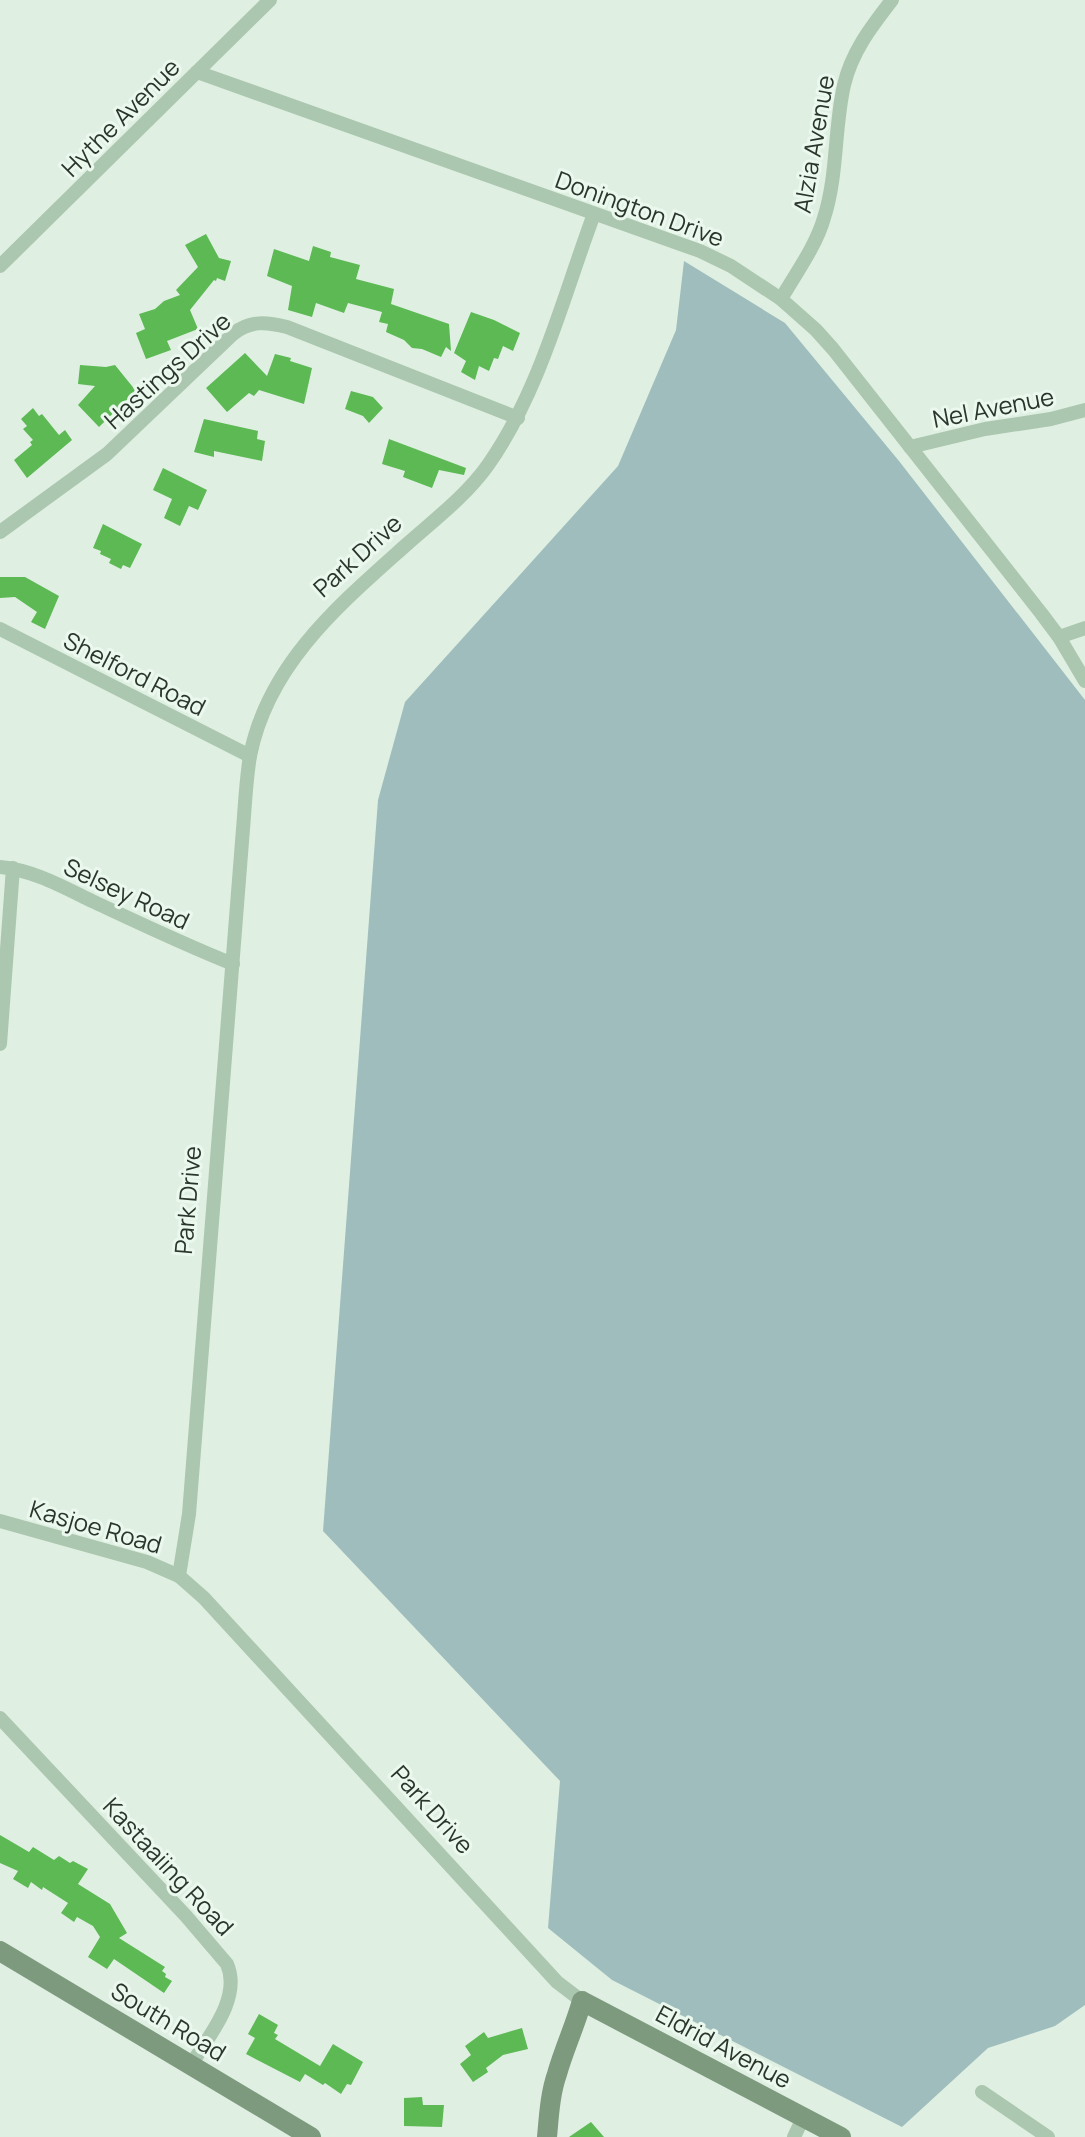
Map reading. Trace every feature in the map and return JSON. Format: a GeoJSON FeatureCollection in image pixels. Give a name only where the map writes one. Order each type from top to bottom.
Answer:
{"type":"FeatureCollection","features":[{"type":"Feature","properties":{"kind":"street","name":"Hythe Avenue"},"geometry":{"type":"LineString","coordinates":[[0,266],[270,0]]}},
{"type":"Feature","properties":{"kind":"street","name":"Alzia Avenue"},"geometry":{"type":"LineString","coordinates":[[781,299],[824,221],[833,185],[844,85],[853,59],[866,34],[892,0]]}},
{"type":"Feature","properties":{"kind":"street","name":"Donington Drive"},"geometry":{"type":"LineString","coordinates":[[197,72],[661,235],[731,266],[781,299],[825,340],[1059,637],[1085,681]]}},
{"type":"Feature","properties":{"kind":"street","name":"Park Drive"},"geometry":{"type":"LineString","coordinates":[[582,2001],[557,1982],[204,1598],[179,1576],[191,1499],[250,756],[271,699],[302,647],[327,617],[475,482],[518,418],[594,214]]}},
{"type":"Feature","properties":{"kind":"street","name":"Hastings Drive"},"geometry":{"type":"LineString","coordinates":[[0,532],[107,454],[233,334],[251,324],[287,327],[518,418]]}},
{"type":"Feature","properties":{"kind":"street","name":"Nel Avenue"},"geometry":{"type":"LineString","coordinates":[[910,447],[1085,410]]}},
{"type":"Feature","properties":{"kind":"street"},"geometry":{"type":"LineString","coordinates":[[1059,637],[1085,628]]}},
{"type":"Feature","properties":{"kind":"street","name":"Shelford Road"},"geometry":{"type":"LineString","coordinates":[[0,629],[250,756]]}},
{"type":"Feature","properties":{"kind":"street"},"geometry":{"type":"LineString","coordinates":[[0,1044],[6,868]]}},
{"type":"Feature","properties":{"kind":"street","name":"Selsey Road"},"geometry":{"type":"LineString","coordinates":[[6,868],[40,877],[187,946],[233,964]]}},
{"type":"Feature","properties":{"kind":"street","name":"Kasjoe Road"},"geometry":{"type":"LineString","coordinates":[[0,1521],[147,1562],[179,1576]]}},
{"type":"Feature","properties":{"kind":"street","name":"Kastaaiing Road"},"geometry":{"type":"LineString","coordinates":[[0,1718],[225,1959],[230,1971],[227,2005],[191,2065]]}},
{"type":"Feature","properties":{"kind":"street","name":"South Road"},"geometry":{"type":"LineString","coordinates":[[0,1951],[311,2137]]}},
{"type":"Feature","properties":{"kind":"street"},"geometry":{"type":"LineString","coordinates":[[547,2137],[556,2075],[582,2001]]}},
{"type":"Feature","properties":{"kind":"street","name":"Eldrid Avenue"},"geometry":{"type":"LineString","coordinates":[[582,2001],[841,2137]]}},
{"type":"Feature","properties":{"kind":"street"},"geometry":{"type":"LineString","coordinates":[[982,2092],[1048,2137]]}},
{"type":"Feature","properties":{"kind":"street"},"geometry":{"type":"LineString","coordinates":[[794,2137],[803,2118]]}},
{"type":"Feature","properties":{"kind":"shaded area"},"geometry":{"type":"Polygon","coordinates":[[[684,261],[785,323],[899,461],[1085,700],[1085,2005],[1055,2026],[988,2048],[902,2127],[612,1980],[548,1928],[560,1781],[323,1531],[378,800],[405,702],[618,466],[676,330],[684,261]]]}},
{"type":"Feature","properties":{"kind":"building"},"geometry":{"type":"Polygon","coordinates":[[[206,234],[219,258],[231,261],[225,281],[214,280],[190,310],[198,329],[167,341],[171,350],[146,359],[136,333],[145,329],[139,314],[180,295],[176,290],[198,267],[185,245],[206,234]]]}},
{"type":"Feature","properties":{"kind":"building"},"geometry":{"type":"Polygon","coordinates":[[[313,246],[331,252],[330,257],[360,265],[356,279],[394,289],[391,304],[449,324],[451,351],[446,347],[441,357],[412,348],[404,340],[386,332],[388,324],[379,322],[382,312],[348,303],[344,313],[316,303],[312,317],[288,310],[292,286],[267,276],[274,249],[309,261],[313,246]]]}},
{"type":"Feature","properties":{"kind":"building"},"geometry":{"type":"Polygon","coordinates":[[[471,312],[520,333],[513,351],[503,346],[489,371],[479,366],[475,380],[461,372],[466,361],[454,353],[471,312]]]}},
{"type":"Feature","properties":{"kind":"building"},"geometry":{"type":"Polygon","coordinates":[[[245,353],[267,376],[275,354],[312,368],[304,404],[259,390],[254,396],[249,393],[227,412],[206,388],[245,353]]]}},
{"type":"Feature","properties":{"kind":"building"},"geometry":{"type":"Polygon","coordinates":[[[80,365],[115,365],[136,391],[99,427],[78,405],[95,386],[78,384],[80,365]]]}},
{"type":"Feature","properties":{"kind":"building"},"geometry":{"type":"Polygon","coordinates":[[[351,391],[373,397],[383,408],[369,423],[363,416],[345,409],[351,391]]]}},
{"type":"Feature","properties":{"kind":"building"},"geometry":{"type":"Polygon","coordinates":[[[33,408],[59,435],[65,430],[72,440],[27,478],[14,460],[32,445],[30,442],[33,440],[23,429],[27,426],[21,419],[33,408]]]}},
{"type":"Feature","properties":{"kind":"building"},"geometry":{"type":"Polygon","coordinates":[[[204,419],[258,431],[257,439],[265,441],[262,461],[214,451],[214,457],[194,452],[204,419]]]}},
{"type":"Feature","properties":{"kind":"building"},"geometry":{"type":"Polygon","coordinates":[[[389,439],[466,468],[464,475],[439,470],[432,488],[403,477],[405,471],[382,464],[389,439]]]}},
{"type":"Feature","properties":{"kind":"building"},"geometry":{"type":"Polygon","coordinates":[[[163,468],[207,490],[198,510],[189,506],[180,526],[164,518],[172,499],[153,490],[163,468]]]}},
{"type":"Feature","properties":{"kind":"building"},"geometry":{"type":"Polygon","coordinates":[[[103,524],[142,544],[130,568],[123,565],[121,569],[109,563],[111,559],[93,548],[103,524]]]}},
{"type":"Feature","properties":{"kind":"building"},"geometry":{"type":"Polygon","coordinates":[[[0,577],[25,577],[59,596],[45,629],[31,622],[37,612],[15,597],[0,598],[0,577]]]}},
{"type":"Feature","properties":{"kind":"building"},"geometry":{"type":"Polygon","coordinates":[[[0,1835],[29,1852],[33,1847],[54,1860],[59,1856],[88,1869],[78,1884],[110,1904],[127,1933],[119,1938],[165,1967],[162,1971],[165,1977],[172,1981],[164,1993],[114,1959],[107,1969],[88,1957],[100,1937],[93,1926],[77,1917],[74,1922],[61,1913],[68,1903],[43,1887],[42,1890],[31,1882],[28,1888],[13,1879],[18,1871],[0,1863],[0,1835]]]}},
{"type":"Feature","properties":{"kind":"building"},"geometry":{"type":"Polygon","coordinates":[[[259,2014],[278,2025],[275,2039],[320,2066],[333,2044],[363,2062],[351,2085],[347,2084],[341,2094],[305,2074],[300,2082],[246,2054],[255,2038],[248,2034],[259,2014]]]}},
{"type":"Feature","properties":{"kind":"building"},"geometry":{"type":"Polygon","coordinates":[[[522,2028],[528,2049],[503,2055],[486,2068],[488,2072],[473,2082],[460,2064],[471,2055],[465,2046],[484,2032],[488,2038],[522,2028]]]}},
{"type":"Feature","properties":{"kind":"building"},"geometry":{"type":"Polygon","coordinates":[[[422,2097],[423,2105],[444,2105],[442,2127],[404,2126],[404,2098],[422,2097]]]}},
{"type":"Feature","properties":{"kind":"building"},"geometry":{"type":"Polygon","coordinates":[[[591,2122],[604,2137],[569,2137],[591,2122]]]}}]}
